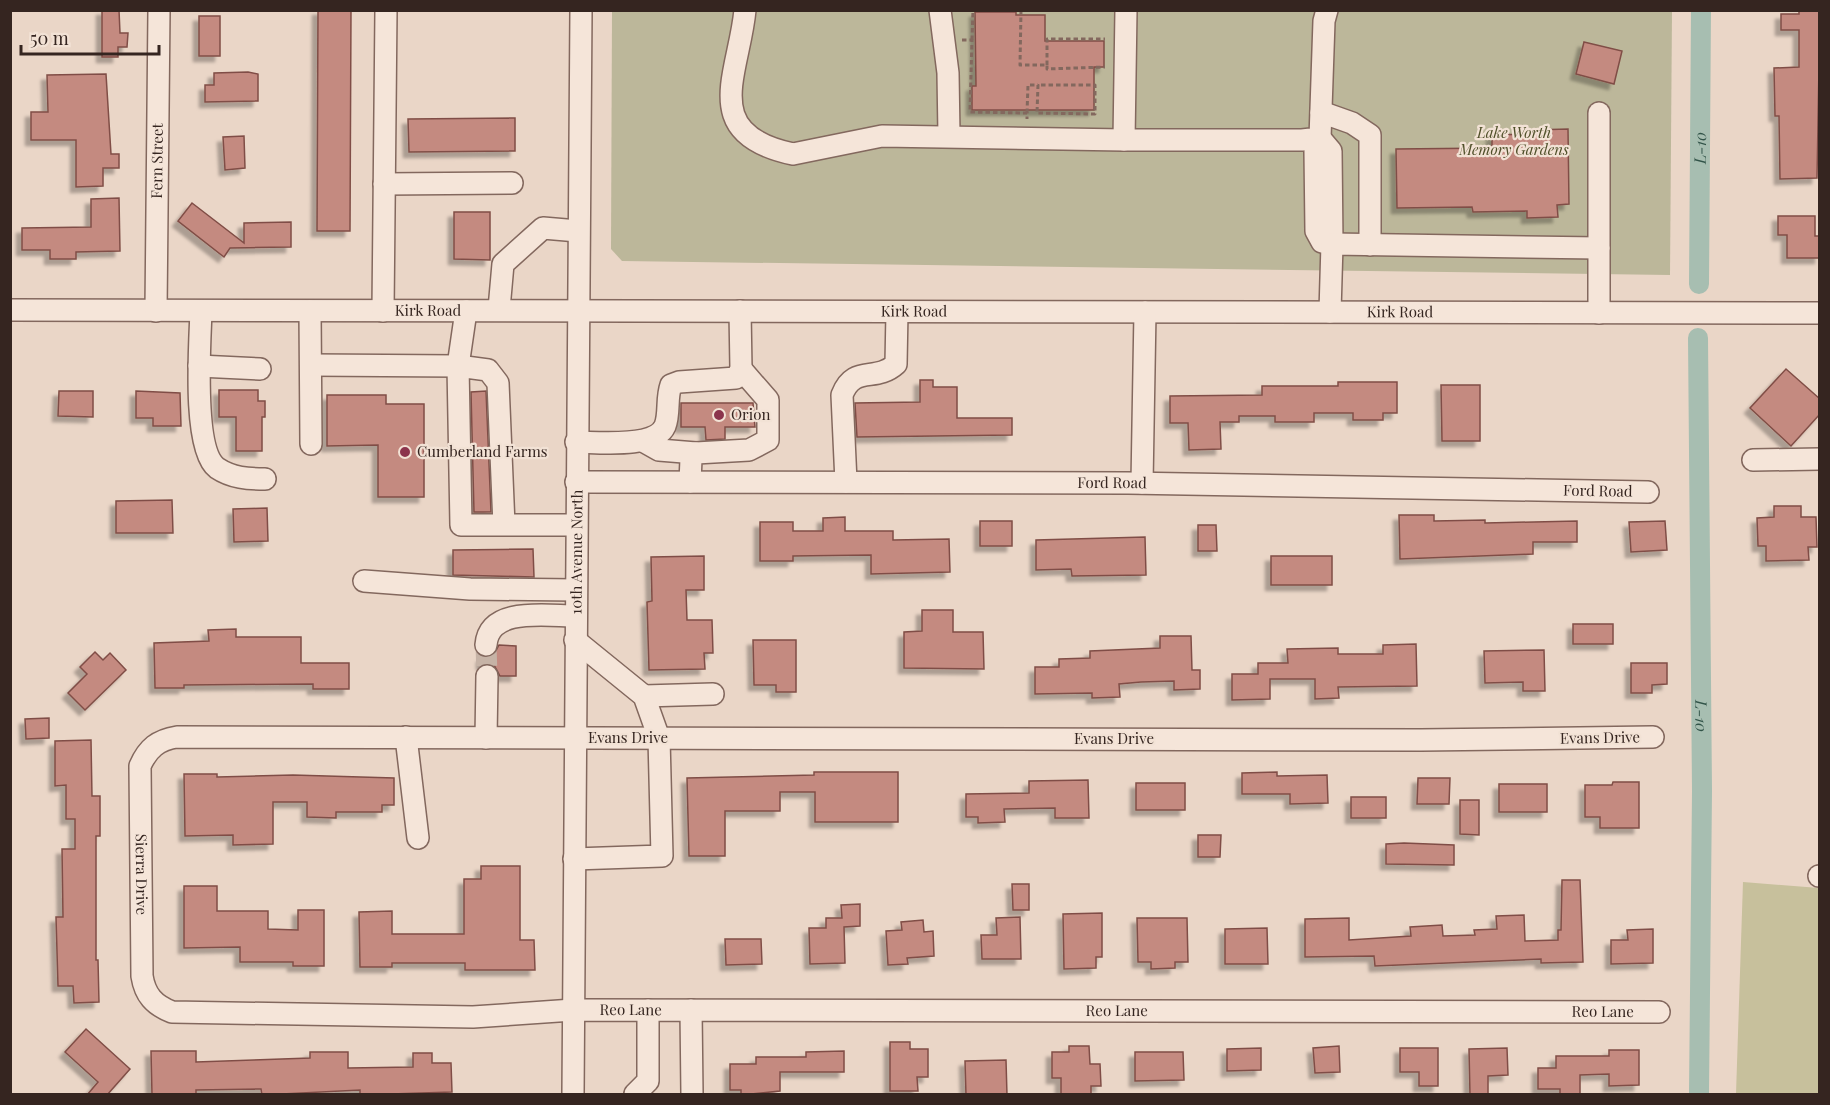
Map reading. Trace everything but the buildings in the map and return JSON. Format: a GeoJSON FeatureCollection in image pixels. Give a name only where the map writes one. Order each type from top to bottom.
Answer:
{"type":"FeatureCollection","features":[{"type":"Feature","properties":{"kind":"street","name":"Fern Street"},"geometry":{"type":"LineString","coordinates":[[156,311],[159,10]]}},
{"type":"Feature","properties":{"kind":"street"},"geometry":{"type":"LineString","coordinates":[[383,311],[386,10]]}},
{"type":"Feature","properties":{"kind":"street","name":"10th Avenue North"},"geometry":{"type":"LineString","coordinates":[[573,1095],[576,442],[581,10]]}},
{"type":"Feature","properties":{"kind":"street"},"geometry":{"type":"LineString","coordinates":[[745,10],[729,92],[739,123],[764,145],[793,154],[858,139],[949,135],[1124,140],[1320,138]]}},
{"type":"Feature","properties":{"kind":"street"},"geometry":{"type":"LineString","coordinates":[[940,10],[945,40],[949,135]]}},
{"type":"Feature","properties":{"kind":"street"},"geometry":{"type":"LineString","coordinates":[[1124,140],[1126,10]]}},
{"type":"Feature","properties":{"kind":"street"},"geometry":{"type":"LineString","coordinates":[[1327,10],[1324,21],[1320,138],[1315,152],[1316,231],[1322,242],[1370,245],[1599,248]]}},
{"type":"Feature","properties":{"kind":"street"},"geometry":{"type":"LineString","coordinates":[[1321,112],[1352,123],[1370,135],[1370,245]]}},
{"type":"Feature","properties":{"kind":"street"},"geometry":{"type":"LineString","coordinates":[[1599,113],[1599,313]]}},
{"type":"Feature","properties":{"kind":"street"},"geometry":{"type":"LineString","coordinates":[[384,184],[512,183]]}},
{"type":"Feature","properties":{"kind":"street"},"geometry":{"type":"LineString","coordinates":[[499,309],[503,264],[543,228],[578,231]]}},
{"type":"Feature","properties":{"kind":"street"},"geometry":{"type":"LineString","coordinates":[[1330,312],[1332,244]]}},
{"type":"Feature","properties":{"kind":"street","name":"Kirk Road"},"geometry":{"type":"LineString","coordinates":[[10,310],[466,311],[499,309],[1820,313]]}},
{"type":"Feature","properties":{"kind":"street"},"geometry":{"type":"LineString","coordinates":[[201,311],[199,366],[202,438],[210,461],[217,468],[239,478],[266,479]]}},
{"type":"Feature","properties":{"kind":"street"},"geometry":{"type":"LineString","coordinates":[[310,311],[311,444]]}},
{"type":"Feature","properties":{"kind":"street"},"geometry":{"type":"LineString","coordinates":[[466,311],[458,366],[461,525],[576,525]]}},
{"type":"Feature","properties":{"kind":"street"},"geometry":{"type":"LineString","coordinates":[[576,442],[644,441],[664,430],[667,419],[667,395],[671,385],[679,382],[736,378],[741,369],[740,311]]}},
{"type":"Feature","properties":{"kind":"street"},"geometry":{"type":"LineString","coordinates":[[846,482],[842,395],[847,382],[857,376],[886,373],[896,364],[897,312]]}},
{"type":"Feature","properties":{"kind":"street"},"geometry":{"type":"LineString","coordinates":[[1142,483],[1145,312]]}},
{"type":"Feature","properties":{"kind":"street"},"geometry":{"type":"LineString","coordinates":[[310,365],[458,366],[488,370],[498,383],[504,525]]}},
{"type":"Feature","properties":{"kind":"street"},"geometry":{"type":"LineString","coordinates":[[199,366],[260,369]]}},
{"type":"Feature","properties":{"kind":"street"},"geometry":{"type":"LineString","coordinates":[[644,441],[659,450],[696,453],[749,450],[768,440],[768,400],[741,369]]}},
{"type":"Feature","properties":{"kind":"street"},"geometry":{"type":"LineString","coordinates":[[690,482],[691,459],[696,453]]}},
{"type":"Feature","properties":{"kind":"street"},"geometry":{"type":"LineString","coordinates":[[1753,460],[1820,459]]}},
{"type":"Feature","properties":{"kind":"street","name":"Ford Road"},"geometry":{"type":"LineString","coordinates":[[576,482],[1142,483],[1648,492]]}},
{"type":"Feature","properties":{"kind":"street"},"geometry":{"type":"LineString","coordinates":[[364,581],[471,589],[576,590]]}},
{"type":"Feature","properties":{"kind":"street"},"geometry":{"type":"LineString","coordinates":[[486,645],[487,634],[491,629],[514,616],[575,616]]}},
{"type":"Feature","properties":{"kind":"street"},"geometry":{"type":"LineString","coordinates":[[574,859],[662,856],[659,738],[644,696],[575,640]]}},
{"type":"Feature","properties":{"kind":"street"},"geometry":{"type":"LineString","coordinates":[[486,738],[487,676]]}},
{"type":"Feature","properties":{"kind":"street"},"geometry":{"type":"LineString","coordinates":[[644,696],[713,694]]}},
{"type":"Feature","properties":{"kind":"street","name":"Sierra Drive"},"geometry":{"type":"LineString","coordinates":[[573,1010],[473,1017],[172,1012],[151,999],[144,988],[142,976],[140,766],[154,745],[165,739],[177,737],[575,738]]}},
{"type":"Feature","properties":{"kind":"street"},"geometry":{"type":"LineString","coordinates":[[406,737],[418,838]]}},
{"type":"Feature","properties":{"kind":"street","name":"Evans Drive"},"geometry":{"type":"LineString","coordinates":[[575,738],[1421,740],[1653,737]]}},
{"type":"Feature","properties":{"kind":"street","name":"Reo Lane"},"geometry":{"type":"LineString","coordinates":[[573,1010],[1659,1012]]}},
{"type":"Feature","properties":{"kind":"street"},"geometry":{"type":"LineString","coordinates":[[635,1095],[648,1081],[648,1010]]}},
{"type":"Feature","properties":{"kind":"street"},"geometry":{"type":"LineString","coordinates":[[691,1010],[692,1095]]}},
{"type":"Feature","properties":{"kind":"path"},"geometry":{"type":"LineString","coordinates":[[973,10],[970,112],[1027,112]]}},
{"type":"Feature","properties":{"kind":"path"},"geometry":{"type":"LineString","coordinates":[[1021,10],[1020,65],[1047,64]]}},
{"type":"Feature","properties":{"kind":"path"},"geometry":{"type":"LineString","coordinates":[[1105,49],[1105,39],[1047,39],[1047,69],[1105,68],[1105,58]]}},
{"type":"Feature","properties":{"kind":"path"},"geometry":{"type":"LineString","coordinates":[[945,40],[972,40]]}},
{"type":"Feature","properties":{"kind":"path"},"geometry":{"type":"LineString","coordinates":[[1027,137],[1028,85],[1038,85],[1095,85],[1095,114],[1037,113],[1038,85]]}},
{"type":"Feature","properties":{"kind":"shaded area"},"geometry":{"type":"Polygon","coordinates":[[[1743,882],[1819,888],[1819,1094],[1736,1094],[1743,882]]]}},
{"type":"Feature","properties":{"kind":"green space","name":"Lake Worth Memory Gardens"},"geometry":{"type":"Polygon","coordinates":[[[612,11],[1672,11],[1670,275],[622,261],[611,249],[612,11]]]}},
{"type":"Feature","properties":{"kind":"waterway","name":"L-10"},"geometry":{"type":"LineString","coordinates":[[1699,284],[1701,10]]}},
{"type":"Feature","properties":{"kind":"waterway","name":"L-10"},"geometry":{"type":"LineString","coordinates":[[1698,338],[1702,791],[1699,1094]]}},
{"type":"Feature","properties":{"kind":"tunnel"},"geometry":{"type":"LineString","coordinates":[[486,645],[487,676]]}},
{"type":"Feature","properties":{"kind":"place","name":"Orion"},"geometry":{"type":"Point","coordinates":[719,415]}},
{"type":"Feature","properties":{"kind":"place","name":"Cumberland Farms"},"geometry":{"type":"Point","coordinates":[405,452]}}]}
